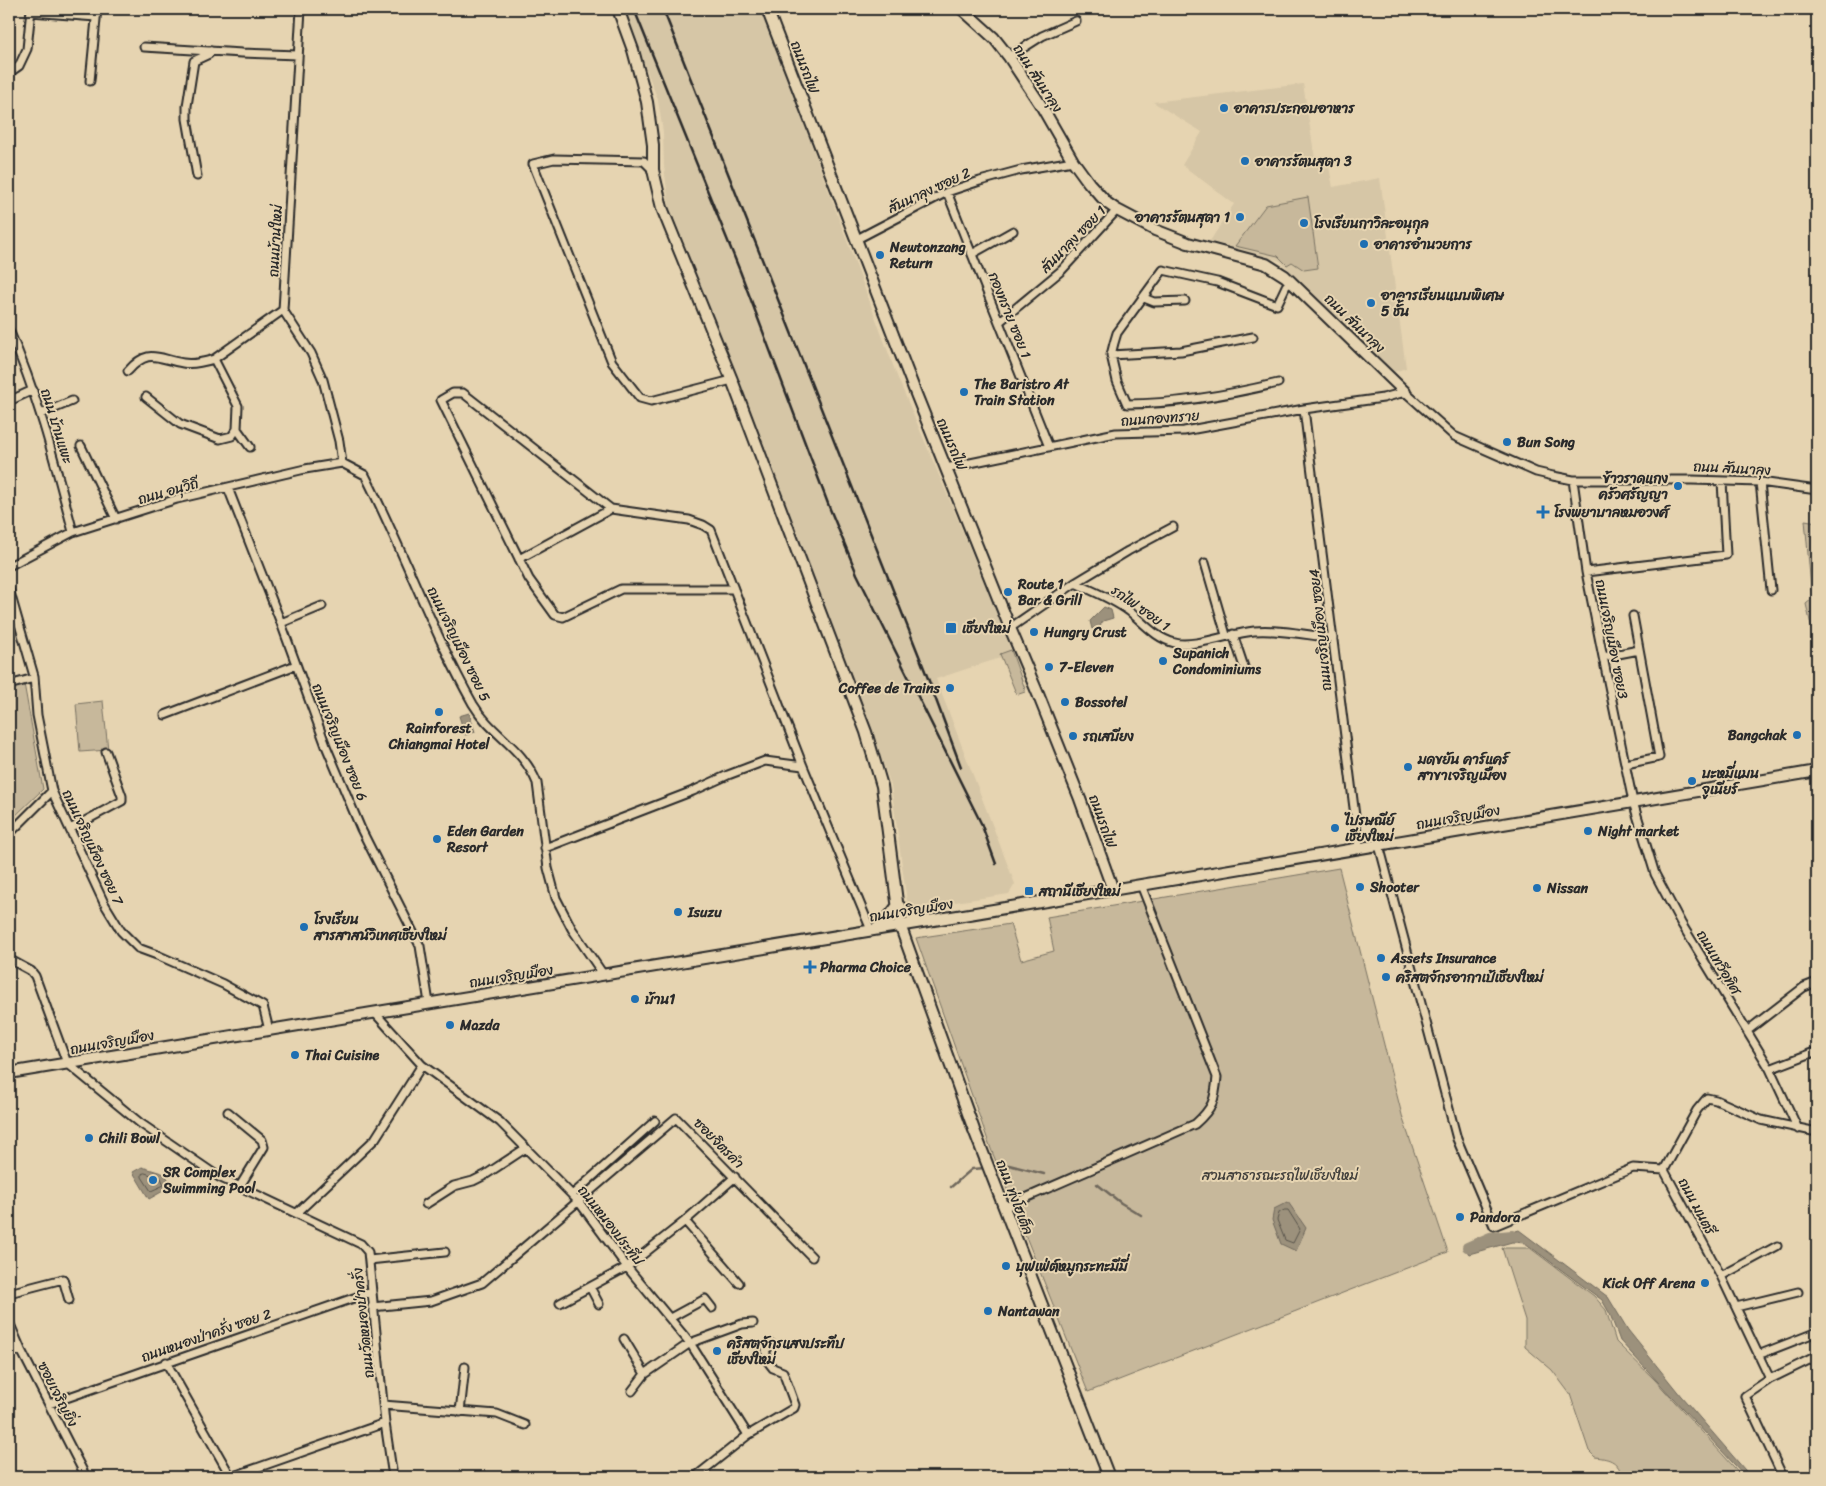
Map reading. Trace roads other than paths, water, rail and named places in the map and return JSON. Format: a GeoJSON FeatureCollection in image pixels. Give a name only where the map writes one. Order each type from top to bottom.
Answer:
{"type":"FeatureCollection","features":[{"type":"Feature","properties":{"kind":"main road","name":"ถนน ทุ่งโฮเต็ล"},"geometry":{"type":"LineString","coordinates":[[618,9],[633,50],[647,102],[657,189],[668,226],[732,380],[866,732],[882,786],[900,925],[992,1176],[1109,1477]]}},
{"type":"Feature","properties":{"kind":"main road","name":"ถนนรถไฟ"},"geometry":{"type":"LineString","coordinates":[[767,9],[916,394],[1070,773],[1113,890]]}},
{"type":"Feature","properties":{"kind":"main road","name":"ถนน สันนาลุง"},"geometry":{"type":"LineString","coordinates":[[962,9],[994,38],[1009,58],[1042,107],[1073,162],[1107,203],[1155,230],[1188,243],[1266,264],[1292,282],[1405,392]]}},
{"type":"Feature","properties":{"kind":"main road","name":"ถนนเจริญเมือง"},"geometry":{"type":"LineString","coordinates":[[9,1073],[1817,771]]}},
{"type":"Feature","properties":{"kind":"main road"},"geometry":{"type":"LineString","coordinates":[[874,929],[885,922],[898,905],[922,922]]}},
{"type":"Feature","properties":{"kind":"street","name":"ถนนบ้านใหม่"},"geometry":{"type":"LineString","coordinates":[[283,310],[301,9]]}},
{"type":"Feature","properties":{"kind":"street"},"geometry":{"type":"LineString","coordinates":[[9,73],[19,66],[27,49],[31,10],[97,13],[90,81]]}},
{"type":"Feature","properties":{"kind":"street"},"geometry":{"type":"LineString","coordinates":[[1009,58],[1042,36],[1076,22]]}},
{"type":"Feature","properties":{"kind":"street"},"geometry":{"type":"LineString","coordinates":[[144,47],[298,55]]}},
{"type":"Feature","properties":{"kind":"street"},"geometry":{"type":"LineString","coordinates":[[197,176],[188,123],[188,106],[194,61],[209,54],[211,51]]}},
{"type":"Feature","properties":{"kind":"street"},"geometry":{"type":"LineString","coordinates":[[654,170],[644,161],[554,159],[533,164],[612,362],[640,398],[651,401],[732,380]]}},
{"type":"Feature","properties":{"kind":"street","name":"สันนาลุง ซอย 2"},"geometry":{"type":"LineString","coordinates":[[857,239],[947,192],[980,180],[1020,170],[1073,162]]}},
{"type":"Feature","properties":{"kind":"street","name":"กองทราย ซอย 1"},"geometry":{"type":"LineString","coordinates":[[947,192],[1049,448]]}},
{"type":"Feature","properties":{"kind":"street","name":"สันนาลุง ซอย 1"},"geometry":{"type":"LineString","coordinates":[[999,322],[1062,270],[1117,210]]}},
{"type":"Feature","properties":{"kind":"street"},"geometry":{"type":"LineString","coordinates":[[972,254],[1013,231]]}},
{"type":"Feature","properties":{"kind":"street"},"geometry":{"type":"LineString","coordinates":[[1278,383],[1199,399],[1153,404],[1126,404],[1117,381],[1111,355],[1117,333],[1163,270],[1217,282],[1277,305],[1286,286],[1292,282]]}},
{"type":"Feature","properties":{"kind":"street"},"geometry":{"type":"LineString","coordinates":[[1144,298],[1154,302],[1185,301]]}},
{"type":"Feature","properties":{"kind":"street"},"geometry":{"type":"LineString","coordinates":[[128,371],[137,361],[154,356],[183,363],[200,363],[214,359],[283,310],[311,353],[323,380],[338,434],[342,463]]}},
{"type":"Feature","properties":{"kind":"street","name":"ถนน บ้านแพะ"},"geometry":{"type":"LineString","coordinates":[[9,330],[41,414],[74,532]]}},
{"type":"Feature","properties":{"kind":"street"},"geometry":{"type":"LineString","coordinates":[[1111,355],[1180,351],[1253,336]]}},
{"type":"Feature","properties":{"kind":"street"},"geometry":{"type":"LineString","coordinates":[[146,397],[180,424],[220,439],[232,436],[237,429],[238,406],[214,359]]}},
{"type":"Feature","properties":{"kind":"street"},"geometry":{"type":"LineString","coordinates":[[9,401],[33,390]]}},
{"type":"Feature","properties":{"kind":"street","name":"ถนนกองทราย"},"geometry":{"type":"LineString","coordinates":[[946,468],[1116,433],[1184,431],[1304,409],[1383,398],[1405,392]]}},
{"type":"Feature","properties":{"kind":"street","name":"ถนน สันนาลุง"},"geometry":{"type":"LineString","coordinates":[[1405,392],[1454,436],[1536,472],[1573,480],[1760,482],[1817,490]]}},
{"type":"Feature","properties":{"kind":"street"},"geometry":{"type":"LineString","coordinates":[[734,588],[621,589],[562,617],[555,615],[529,578],[441,400],[453,393],[463,393],[612,509],[689,520],[703,524],[711,530],[734,588],[803,766],[874,929]]}},
{"type":"Feature","properties":{"kind":"street"},"geometry":{"type":"LineString","coordinates":[[41,414],[72,401]]}},
{"type":"Feature","properties":{"kind":"street","name":"ถนนเจริญเมือง ซอย4"},"geometry":{"type":"LineString","coordinates":[[1304,409],[1359,848]]}},
{"type":"Feature","properties":{"kind":"street"},"geometry":{"type":"LineString","coordinates":[[237,429],[250,447]]}},
{"type":"Feature","properties":{"kind":"street"},"geometry":{"type":"LineString","coordinates":[[81,446],[116,519]]}},
{"type":"Feature","properties":{"kind":"street","name":"ถนน อนุวิถี"},"geometry":{"type":"LineString","coordinates":[[9,566],[74,532],[178,499],[305,469],[342,463]]}},
{"type":"Feature","properties":{"kind":"street","name":"ถนนเจริญเมือง ซอย 5"},"geometry":{"type":"LineString","coordinates":[[342,463],[365,474],[474,706],[489,724],[518,751],[532,770],[537,783],[551,883],[562,912],[603,974]]}},
{"type":"Feature","properties":{"kind":"street","name":"ถนนเจริญเมือง ซอย3"},"geometry":{"type":"LineString","coordinates":[[1573,480],[1586,572],[1633,802]]}},
{"type":"Feature","properties":{"kind":"street"},"geometry":{"type":"LineString","coordinates":[[1586,572],[1726,555],[1722,481]]}},
{"type":"Feature","properties":{"kind":"street"},"geometry":{"type":"LineString","coordinates":[[1760,482],[1771,590]]}},
{"type":"Feature","properties":{"kind":"street","name":"ถนนเจริญเมือง ซอย 6"},"geometry":{"type":"LineString","coordinates":[[228,488],[281,623],[318,727],[361,829],[420,946],[429,1003]]}},
{"type":"Feature","properties":{"kind":"street"},"geometry":{"type":"LineString","coordinates":[[520,559],[612,509]]}},
{"type":"Feature","properties":{"kind":"street"},"geometry":{"type":"LineString","coordinates":[[1010,628],[1075,583],[1128,550],[1173,527]]}},
{"type":"Feature","properties":{"kind":"street"},"geometry":{"type":"LineString","coordinates":[[1205,563],[1229,635],[1244,666]]}},
{"type":"Feature","properties":{"kind":"street","name":"รถไฟ ซอย 1"},"geometry":{"type":"LineString","coordinates":[[1075,583],[1119,604],[1152,632],[1165,640],[1177,644],[1193,643],[1255,631],[1278,631],[1333,638]]}},
{"type":"Feature","properties":{"kind":"street","name":"ถนนเจริญเมือง ซอย 7"},"geometry":{"type":"LineString","coordinates":[[9,589],[34,678],[37,715],[52,791],[104,903],[121,931],[138,948],[216,982],[263,1006],[269,1030]]}},
{"type":"Feature","properties":{"kind":"street"},"geometry":{"type":"LineString","coordinates":[[281,623],[322,606]]}},
{"type":"Feature","properties":{"kind":"street"},"geometry":{"type":"LineString","coordinates":[[1626,764],[1659,758],[1633,616]]}},
{"type":"Feature","properties":{"kind":"street"},"geometry":{"type":"LineString","coordinates":[[1603,658],[1639,650]]}},
{"type":"Feature","properties":{"kind":"street"},"geometry":{"type":"LineString","coordinates":[[165,715],[296,665]]}},
{"type":"Feature","properties":{"kind":"street"},"geometry":{"type":"LineString","coordinates":[[9,685],[34,678]]}},
{"type":"Feature","properties":{"kind":"street"},"geometry":{"type":"LineString","coordinates":[[70,829],[122,801],[122,796],[106,752]]}},
{"type":"Feature","properties":{"kind":"street"},"geometry":{"type":"LineString","coordinates":[[545,848],[765,761],[803,766]]}},
{"type":"Feature","properties":{"kind":"street"},"geometry":{"type":"LineString","coordinates":[[9,834],[52,791]]}},
{"type":"Feature","properties":{"kind":"street","name":"ถนนเทวีอุทิศ"},"geometry":{"type":"LineString","coordinates":[[1633,802],[1655,874],[1682,923],[1770,1070],[1798,1128]]}},
{"type":"Feature","properties":{"kind":"street"},"geometry":{"type":"LineString","coordinates":[[1378,845],[1457,1139],[1494,1226],[1632,1168],[1664,1170]]}},
{"type":"Feature","properties":{"kind":"street"},"geometry":{"type":"LineString","coordinates":[[1005,1207],[1195,1124],[1206,1114],[1215,1098],[1218,1077],[1141,885]]}},
{"type":"Feature","properties":{"kind":"street"},"geometry":{"type":"LineString","coordinates":[[9,959],[31,971],[36,976],[67,1063]]}},
{"type":"Feature","properties":{"kind":"street"},"geometry":{"type":"LineString","coordinates":[[1747,1031],[1804,986],[1817,982]]}},
{"type":"Feature","properties":{"kind":"street","name":"ถนนหนองประทีป"},"geometry":{"type":"LineString","coordinates":[[374,1012],[422,1065],[500,1122],[579,1202],[627,1266],[690,1343],[748,1435]]}},
{"type":"Feature","properties":{"kind":"street"},"geometry":{"type":"LineString","coordinates":[[1770,1070],[1817,1051]]}},
{"type":"Feature","properties":{"kind":"street","name":"ถนนวัดหนองป่าครั่ง"},"geometry":{"type":"LineString","coordinates":[[67,1063],[140,1123],[220,1177],[361,1244],[368,1252],[385,1423],[394,1477]]}},
{"type":"Feature","properties":{"kind":"street"},"geometry":{"type":"LineString","coordinates":[[297,1213],[375,1139],[422,1065]]}},
{"type":"Feature","properties":{"kind":"street","name":"ถนน มนตรี"},"geometry":{"type":"LineString","coordinates":[[1770,1379],[1721,1276],[1664,1170],[1697,1110],[1708,1098],[1761,1120],[1817,1132]]}},
{"type":"Feature","properties":{"kind":"street"},"geometry":{"type":"LineString","coordinates":[[228,1112],[262,1140],[264,1144],[240,1186]]}},
{"type":"Feature","properties":{"kind":"street","name":"ซอยจิตรคำ"},"geometry":{"type":"LineString","coordinates":[[579,1202],[676,1118],[812,1257]]}},
{"type":"Feature","properties":{"kind":"street"},"geometry":{"type":"LineString","coordinates":[[572,1195],[655,1121]]}},
{"type":"Feature","properties":{"kind":"street"},"geometry":{"type":"LineString","coordinates":[[426,1204],[454,1186],[473,1181],[485,1175],[526,1148]]}},
{"type":"Feature","properties":{"kind":"street"},"geometry":{"type":"LineString","coordinates":[[560,1303],[627,1266],[685,1221],[735,1177]]}},
{"type":"Feature","properties":{"kind":"street"},"geometry":{"type":"LineString","coordinates":[[372,1307],[431,1301],[482,1283],[579,1202]]}},
{"type":"Feature","properties":{"kind":"street"},"geometry":{"type":"LineString","coordinates":[[685,1221],[739,1283]]}},
{"type":"Feature","properties":{"kind":"street"},"geometry":{"type":"LineString","coordinates":[[1721,1276],[1777,1246]]}},
{"type":"Feature","properties":{"kind":"street"},"geometry":{"type":"LineString","coordinates":[[369,1260],[445,1252]]}},
{"type":"Feature","properties":{"kind":"street"},"geometry":{"type":"LineString","coordinates":[[9,1293],[64,1279],[69,1300]]}},
{"type":"Feature","properties":{"kind":"street"},"geometry":{"type":"LineString","coordinates":[[590,1287],[599,1304]]}},
{"type":"Feature","properties":{"kind":"street","name":"ถนนหนองป่าครั่ง ซอย 2"},"geometry":{"type":"LineString","coordinates":[[49,1404],[371,1292]]}},
{"type":"Feature","properties":{"kind":"street"},"geometry":{"type":"LineString","coordinates":[[1736,1307],[1798,1292]]}},
{"type":"Feature","properties":{"kind":"street"},"geometry":{"type":"LineString","coordinates":[[670,1318],[705,1299],[712,1308]]}},
{"type":"Feature","properties":{"kind":"street","name":"ซอยเจริญยิ่ง"},"geometry":{"type":"LineString","coordinates":[[9,1322],[21,1350],[86,1477]]}},
{"type":"Feature","properties":{"kind":"street"},"geometry":{"type":"LineString","coordinates":[[632,1391],[645,1374],[690,1343],[742,1324],[753,1323]]}},
{"type":"Feature","properties":{"kind":"street"},"geometry":{"type":"LineString","coordinates":[[1758,1355],[1817,1332]]}},
{"type":"Feature","properties":{"kind":"street"},"geometry":{"type":"LineString","coordinates":[[624,1339],[645,1374]]}},
{"type":"Feature","properties":{"kind":"street"},"geometry":{"type":"LineString","coordinates":[[695,1477],[748,1435],[795,1406],[783,1372],[773,1368],[766,1359],[766,1350],[771,1344]]}},
{"type":"Feature","properties":{"kind":"street"},"geometry":{"type":"LineString","coordinates":[[9,1354],[21,1350]]}},
{"type":"Feature","properties":{"kind":"street"},"geometry":{"type":"LineString","coordinates":[[1783,1477],[1745,1396],[1770,1379],[1817,1356]]}},
{"type":"Feature","properties":{"kind":"street"},"geometry":{"type":"LineString","coordinates":[[166,1362],[231,1477]]}},
{"type":"Feature","properties":{"kind":"street"},"geometry":{"type":"LineString","coordinates":[[460,1412],[465,1367]]}},
{"type":"Feature","properties":{"kind":"street"},"geometry":{"type":"LineString","coordinates":[[383,1405],[497,1414],[525,1425]]}},
{"type":"Feature","properties":{"kind":"street"},"geometry":{"type":"LineString","coordinates":[[210,1477],[231,1477],[385,1423]]}},
{"type":"Feature","properties":{"kind":"water"},"geometry":{"type":"Polygon","coordinates":[[[1104,607],[1111,610],[1113,618],[1103,621],[1098,629],[1092,629],[1090,621],[1104,607]]]}},
{"type":"Feature","properties":{"kind":"water"},"geometry":{"type":"Polygon","coordinates":[[[469,713],[475,732],[465,735],[459,716],[469,713]]]}},
{"type":"Feature","properties":{"kind":"water","name":"SR Complex Swimming Pool"},"geometry":{"type":"Polygon","coordinates":[[[142,1167],[165,1174],[172,1186],[149,1199],[133,1172],[142,1167]]]}},
{"type":"Feature","properties":{"kind":"water"},"geometry":{"type":"Polygon","coordinates":[[[1288,1202],[1306,1228],[1296,1251],[1281,1244],[1272,1220],[1274,1209],[1288,1202]]]}},
{"type":"Feature","properties":{"kind":"water"},"geometry":{"type":"Polygon","coordinates":[[[1519,1230],[1608,1297],[1628,1330],[1681,1396],[1751,1477],[1746,1477],[1620,1341],[1610,1314],[1602,1300],[1525,1243],[1512,1242],[1469,1254],[1464,1247],[1519,1230]]]}},
{"type":"Feature","properties":{"kind":"waterway"},"geometry":{"type":"LineString","coordinates":[[991,1167],[1009,1165],[1044,1174]]}},
{"type":"Feature","properties":{"kind":"waterway"},"geometry":{"type":"LineString","coordinates":[[951,1187],[972,1169],[986,1168]]}},
{"type":"Feature","properties":{"kind":"waterway"},"geometry":{"type":"LineString","coordinates":[[1097,1184],[1121,1203],[1141,1215]]}},
{"type":"Feature","properties":{"kind":"waterway"},"geometry":{"type":"LineString","coordinates":[[1467,1247],[1490,1237],[1512,1235]]}},
{"type":"Feature","properties":{"kind":"railway"},"geometry":{"type":"LineString","coordinates":[[634,9],[740,271],[830,509],[857,574],[981,823],[996,864]]}},
{"type":"Feature","properties":{"kind":"railway"},"geometry":{"type":"LineString","coordinates":[[663,9],[929,681],[961,767]]}},
{"type":"Feature","properties":{"kind":"place","name":"อาคารประกอบอาหาร"},"geometry":{"type":"Point","coordinates":[1224,108]}},
{"type":"Feature","properties":{"kind":"place","name":"อาคารรัตนสุดา 3"},"geometry":{"type":"Point","coordinates":[1245,161]}},
{"type":"Feature","properties":{"kind":"place","name":"อาคารรัตนสุดา 1"},"geometry":{"type":"Point","coordinates":[1240,217]}},
{"type":"Feature","properties":{"kind":"place","name":"โรงเรียนกาวิละอนุกุล"},"geometry":{"type":"Point","coordinates":[1304,223]}},
{"type":"Feature","properties":{"kind":"place","name":"อาคารอำนวยการ"},"geometry":{"type":"Point","coordinates":[1364,244]}},
{"type":"Feature","properties":{"kind":"place","name":"Newtonzang Return"},"geometry":{"type":"Point","coordinates":[880,255]}},
{"type":"Feature","properties":{"kind":"place","name":"อาคารเรียนแบบพิเศษ 5 ชั้น"},"geometry":{"type":"Point","coordinates":[1371,303]}},
{"type":"Feature","properties":{"kind":"place","name":"The Baristro At Train Station"},"geometry":{"type":"Point","coordinates":[964,392]}},
{"type":"Feature","properties":{"kind":"place","name":"Bun Song"},"geometry":{"type":"Point","coordinates":[1507,442]}},
{"type":"Feature","properties":{"kind":"place","name":"ข้าวราดแกง ครัวศรัญญา"},"geometry":{"type":"Point","coordinates":[1678,486]}},
{"type":"Feature","properties":{"kind":"place","name":"โรงพยาบาลหมอวงศ์"},"geometry":{"type":"Point","coordinates":[1543,512]}},
{"type":"Feature","properties":{"kind":"place","name":"Route 1 Bar & Grill"},"geometry":{"type":"Point","coordinates":[1008,592]}},
{"type":"Feature","properties":{"kind":"place","name":"เชียงใหม่"},"geometry":{"type":"Point","coordinates":[951,628]}},
{"type":"Feature","properties":{"kind":"place","name":"Hungry Crust"},"geometry":{"type":"Point","coordinates":[1034,632]}},
{"type":"Feature","properties":{"kind":"place","name":"Supanich Condominiums"},"geometry":{"type":"Point","coordinates":[1163,661]}},
{"type":"Feature","properties":{"kind":"place","name":"7-Eleven"},"geometry":{"type":"Point","coordinates":[1049,667]}},
{"type":"Feature","properties":{"kind":"place","name":"Coffee de Trains"},"geometry":{"type":"Point","coordinates":[950,688]}},
{"type":"Feature","properties":{"kind":"place","name":"Bossotel"},"geometry":{"type":"Point","coordinates":[1065,702]}},
{"type":"Feature","properties":{"kind":"place","name":"Rainforest Chiangmai Hotel"},"geometry":{"type":"Point","coordinates":[439,712]}},
{"type":"Feature","properties":{"kind":"place","name":"Bangchak"},"geometry":{"type":"Point","coordinates":[1797,735]}},
{"type":"Feature","properties":{"kind":"place","name":"รถเสบียง"},"geometry":{"type":"Point","coordinates":[1073,736]}},
{"type":"Feature","properties":{"kind":"place","name":"มดขยัน คาร์แคร์ สาขาเจริญเมือง"},"geometry":{"type":"Point","coordinates":[1408,767]}},
{"type":"Feature","properties":{"kind":"place","name":"บะหมี่แมน จูเนียร์"},"geometry":{"type":"Point","coordinates":[1692,781]}},
{"type":"Feature","properties":{"kind":"place","name":"ไปรษณีย์ เชียงใหม่"},"geometry":{"type":"Point","coordinates":[1335,828]}},
{"type":"Feature","properties":{"kind":"place","name":"Night market"},"geometry":{"type":"Point","coordinates":[1588,831]}},
{"type":"Feature","properties":{"kind":"place","name":"Eden Garden Resort"},"geometry":{"type":"Point","coordinates":[437,839]}},
{"type":"Feature","properties":{"kind":"place","name":"Shooter"},"geometry":{"type":"Point","coordinates":[1360,887]}},
{"type":"Feature","properties":{"kind":"place","name":"Nissan"},"geometry":{"type":"Point","coordinates":[1537,888]}},
{"type":"Feature","properties":{"kind":"place","name":"สถานีเชียงใหม่"},"geometry":{"type":"Point","coordinates":[1029,891]}},
{"type":"Feature","properties":{"kind":"place","name":"Isuzu"},"geometry":{"type":"Point","coordinates":[678,912]}},
{"type":"Feature","properties":{"kind":"place","name":"โรงเรียน สารสาสน์วิเทศเชียงใหม่"},"geometry":{"type":"Point","coordinates":[304,927]}},
{"type":"Feature","properties":{"kind":"place","name":"Assets Insurance"},"geometry":{"type":"Point","coordinates":[1381,958]}},
{"type":"Feature","properties":{"kind":"place","name":"Pharma Choice"},"geometry":{"type":"Point","coordinates":[810,967]}},
{"type":"Feature","properties":{"kind":"place","name":"คริสตจักรอากาเป้เชียงใหม่"},"geometry":{"type":"Point","coordinates":[1386,977]}},
{"type":"Feature","properties":{"kind":"place","name":"บ้าน1"},"geometry":{"type":"Point","coordinates":[635,999]}},
{"type":"Feature","properties":{"kind":"place","name":"Mazda"},"geometry":{"type":"Point","coordinates":[450,1025]}},
{"type":"Feature","properties":{"kind":"place","name":"Thai Cuisine"},"geometry":{"type":"Point","coordinates":[295,1055]}},
{"type":"Feature","properties":{"kind":"place","name":"Chili Bowl"},"geometry":{"type":"Point","coordinates":[89,1138]}},
{"type":"Feature","properties":{"kind":"place","name":"SR Complex Swimming Pool"},"geometry":{"type":"Point","coordinates":[153,1180]}},
{"type":"Feature","properties":{"kind":"place","name":"Pandora"},"geometry":{"type":"Point","coordinates":[1460,1217]}},
{"type":"Feature","properties":{"kind":"place","name":"บุฟเฟ่ต์หมูกระทะมีมี่"},"geometry":{"type":"Point","coordinates":[1006,1266]}},
{"type":"Feature","properties":{"kind":"place","name":"Kick Off Arena"},"geometry":{"type":"Point","coordinates":[1705,1283]}},
{"type":"Feature","properties":{"kind":"place","name":"Nantawan"},"geometry":{"type":"Point","coordinates":[988,1311]}},
{"type":"Feature","properties":{"kind":"place","name":"คริสตจักรแสงประทีป เชียงใหม่"},"geometry":{"type":"Point","coordinates":[717,1351]}},
{"type":"Feature","properties":{"kind":"park label","name":"สวนสาธารณะรถไฟเชียงใหม่"},"geometry":{"type":"Point","coordinates":[1280,1175]}}]}
